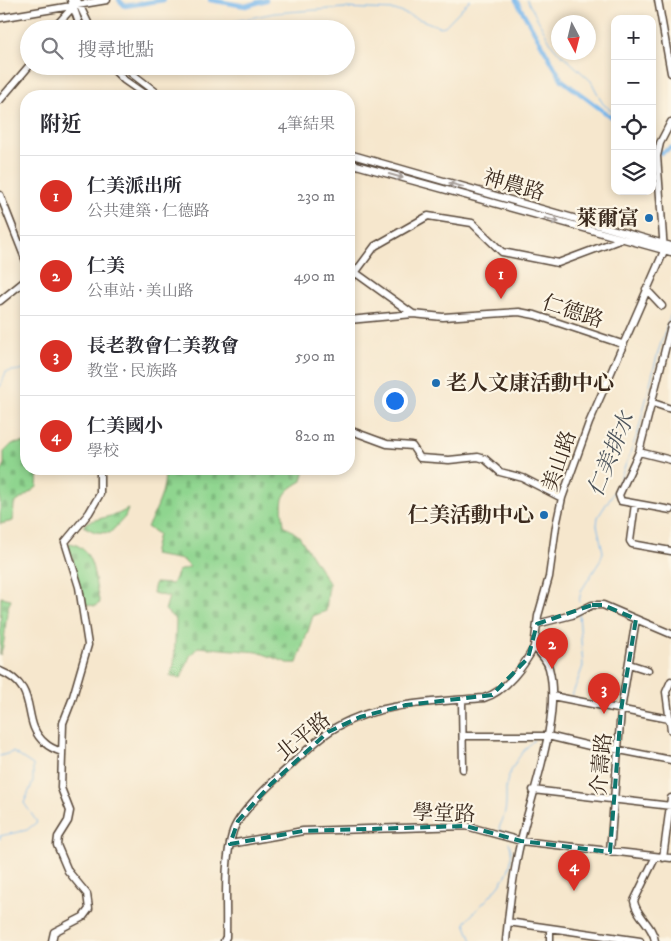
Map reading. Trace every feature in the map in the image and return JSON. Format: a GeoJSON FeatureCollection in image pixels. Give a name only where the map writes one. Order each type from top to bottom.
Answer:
{"type":"FeatureCollection","features":[{"type":"Feature","properties":{"kind":"street"},"geometry":{"type":"LineString","coordinates":[[0,18],[75,3],[107,0]]}},
{"type":"Feature","properties":{"kind":"street"},"geometry":{"type":"LineString","coordinates":[[658,0],[671,73]]}},
{"type":"Feature","properties":{"kind":"street"},"geometry":{"type":"LineString","coordinates":[[61,20],[75,3]]}},
{"type":"Feature","properties":{"kind":"street"},"geometry":{"type":"LineString","coordinates":[[75,3],[79,20]]}},
{"type":"Feature","properties":{"kind":"street"},"geometry":{"type":"LineString","coordinates":[[75,3],[85,20]]}},
{"type":"Feature","properties":{"kind":"street"},"geometry":{"type":"LineString","coordinates":[[0,100],[21,75]]}},
{"type":"Feature","properties":{"kind":"street"},"geometry":{"type":"LineString","coordinates":[[119,75],[138,90]]}},
{"type":"Feature","properties":{"kind":"street"},"geometry":{"type":"LineString","coordinates":[[134,75],[153,90]]}},
{"type":"Feature","properties":{"kind":"street","name":"美山路"},"geometry":{"type":"LineString","coordinates":[[534,646],[537,624],[549,577],[562,498],[589,423],[646,289],[666,249],[657,156],[660,143],[671,122]]}},
{"type":"Feature","properties":{"kind":"street","name":"神農路"},"geometry":{"type":"LineString","coordinates":[[355,156],[630,235],[666,249]]}},
{"type":"Feature","properties":{"kind":"street","name":"神農路"},"geometry":{"type":"LineString","coordinates":[[355,165],[622,240],[666,249],[671,246]]}},
{"type":"Feature","properties":{"kind":"street"},"geometry":{"type":"LineString","coordinates":[[0,195],[20,246]]}},
{"type":"Feature","properties":{"kind":"street"},"geometry":{"type":"LineString","coordinates":[[413,314],[355,272],[375,246],[428,216],[472,223],[502,252],[558,263],[622,240],[630,235]]}},
{"type":"Feature","properties":{"kind":"street"},"geometry":{"type":"LineString","coordinates":[[0,301],[20,285]]}},
{"type":"Feature","properties":{"kind":"street"},"geometry":{"type":"LineString","coordinates":[[646,289],[662,306]]}},
{"type":"Feature","properties":{"kind":"street","name":"仁德路"},"geometry":{"type":"LineString","coordinates":[[355,319],[413,314],[443,317],[519,312],[535,314],[622,344]]}},
{"type":"Feature","properties":{"kind":"street"},"geometry":{"type":"LineString","coordinates":[[671,326],[653,404],[639,452],[619,495],[621,501],[671,510]]}},
{"type":"Feature","properties":{"kind":"street"},"geometry":{"type":"LineString","coordinates":[[664,355],[671,358]]}},
{"type":"Feature","properties":{"kind":"street"},"geometry":{"type":"LineString","coordinates":[[653,404],[671,409]]}},
{"type":"Feature","properties":{"kind":"street"},"geometry":{"type":"LineString","coordinates":[[355,432],[387,444],[412,446],[420,458],[449,460],[478,457],[485,459],[500,472],[524,478],[562,498]]}},
{"type":"Feature","properties":{"kind":"street"},"geometry":{"type":"LineString","coordinates":[[639,452],[671,460]]}},
{"type":"Feature","properties":{"kind":"street"},"geometry":{"type":"LineString","coordinates":[[52,941],[54,932],[83,917],[89,909],[86,894],[68,871],[57,845],[58,837],[68,821],[70,811],[61,788],[63,719],[72,700],[88,646],[79,587],[65,542],[89,513],[100,494],[100,475]]}},
{"type":"Feature","properties":{"kind":"street"},"geometry":{"type":"LineString","coordinates":[[635,504],[630,541],[632,544],[671,551]]}},
{"type":"Feature","properties":{"kind":"street"},"geometry":{"type":"LineString","coordinates":[[537,624],[572,615],[592,605],[603,604],[671,634]]}},
{"type":"Feature","properties":{"kind":"street","name":"介壽路"},"geometry":{"type":"LineString","coordinates":[[610,852],[622,710],[636,619]]}},
{"type":"Feature","properties":{"kind":"street"},"geometry":{"type":"LineString","coordinates":[[506,941],[520,841],[548,736],[552,696],[549,668],[534,646]]}},
{"type":"Feature","properties":{"kind":"street","name":"北平路"},"geometry":{"type":"LineString","coordinates":[[224,941],[230,844],[234,830],[271,784],[328,732],[360,717],[406,704],[462,700],[492,695],[510,680],[528,658],[534,646]]}},
{"type":"Feature","properties":{"kind":"street"},"geometry":{"type":"LineString","coordinates":[[629,664],[648,670]]}},
{"type":"Feature","properties":{"kind":"street"},"geometry":{"type":"LineString","coordinates":[[0,671],[21,686],[27,694],[31,720],[39,737],[46,744],[62,752]]}},
{"type":"Feature","properties":{"kind":"street"},"geometry":{"type":"LineString","coordinates":[[671,681],[666,692],[671,730]]}},
{"type":"Feature","properties":{"kind":"street"},"geometry":{"type":"LineString","coordinates":[[552,696],[669,719]]}},
{"type":"Feature","properties":{"kind":"street"},"geometry":{"type":"LineString","coordinates":[[462,700],[464,770]]}},
{"type":"Feature","properties":{"kind":"street"},"geometry":{"type":"LineString","coordinates":[[464,736],[548,736],[671,760]]}},
{"type":"Feature","properties":{"kind":"street"},"geometry":{"type":"LineString","coordinates":[[533,790],[614,800],[670,803],[663,858]]}},
{"type":"Feature","properties":{"kind":"street","name":"學堂路"},"geometry":{"type":"LineString","coordinates":[[230,844],[303,832],[466,826],[520,841],[655,858],[671,858]]}},
{"type":"Feature","properties":{"kind":"street"},"geometry":{"type":"LineString","coordinates":[[655,858],[646,880],[637,892],[634,906],[651,928],[655,941]]}},
{"type":"Feature","properties":{"kind":"street"},"geometry":{"type":"LineString","coordinates":[[508,922],[550,928],[596,938],[640,941]]}},
{"type":"Feature","properties":{"kind":"street"},"geometry":{"type":"LineString","coordinates":[[550,928],[550,941]]}},
{"type":"Feature","properties":{"kind":"highlighted area"},"geometry":{"type":"Polygon","coordinates":[[[592,605],[603,605],[636,619],[621,710],[610,852],[521,841],[466,826],[303,831],[230,844],[238,821],[271,784],[328,732],[360,717],[406,705],[492,695],[528,658],[537,624],[592,605]]]}},
{"type":"Feature","properties":{"kind":"green space"},"geometry":{"type":"Polygon","coordinates":[[[20,443],[20,475],[38,475],[37,487],[14,504],[13,521],[0,524],[0,475],[4,466],[4,452],[12,444],[20,443]]]}},
{"type":"Feature","properties":{"kind":"green space"},"geometry":{"type":"Polygon","coordinates":[[[304,475],[302,481],[289,490],[283,498],[284,525],[299,536],[329,583],[326,611],[313,616],[297,663],[288,663],[258,652],[198,647],[190,656],[181,678],[170,676],[174,665],[176,620],[165,610],[169,597],[153,593],[155,583],[172,584],[178,571],[190,567],[183,560],[153,555],[158,534],[147,527],[160,499],[165,476],[304,475]]]}},
{"type":"Feature","properties":{"kind":"green space"},"geometry":{"type":"Polygon","coordinates":[[[128,509],[125,517],[110,533],[95,532],[83,526],[87,522],[118,514],[128,509]]]}},
{"type":"Feature","properties":{"kind":"green space"},"geometry":{"type":"Polygon","coordinates":[[[68,544],[79,546],[90,559],[100,603],[95,606],[85,604],[68,544]]]}},
{"type":"Feature","properties":{"kind":"green space"},"geometry":{"type":"Polygon","coordinates":[[[1,597],[11,599],[0,655],[1,597]]]}},
{"type":"Feature","properties":{"kind":"waterway"},"geometry":{"type":"LineString","coordinates":[[119,0],[125,6],[164,0]]}},
{"type":"Feature","properties":{"kind":"waterway"},"geometry":{"type":"LineString","coordinates":[[210,0],[246,6],[266,0]]}},
{"type":"Feature","properties":{"kind":"waterway"},"geometry":{"type":"LineString","coordinates":[[241,20],[274,13],[344,8],[395,10],[440,27],[445,26],[470,0]]}},
{"type":"Feature","properties":{"kind":"waterway"},"geometry":{"type":"LineString","coordinates":[[516,0],[562,80],[611,117]]}},
{"type":"Feature","properties":{"kind":"waterway","name":"仁美排水"},"geometry":{"type":"LineString","coordinates":[[527,0],[551,43]]}},
{"type":"Feature","properties":{"kind":"waterway","name":"仁美排水"},"geometry":{"type":"LineString","coordinates":[[568,60],[591,81],[603,104],[611,110]]}},
{"type":"Feature","properties":{"kind":"waterway","name":"仁美排水"},"geometry":{"type":"LineString","coordinates":[[656,150],[661,153],[671,148]]}},
{"type":"Feature","properties":{"kind":"waterway","name":"仁美排水"},"geometry":{"type":"LineString","coordinates":[[579,602],[581,591],[600,561],[603,552],[597,525],[598,517],[617,487],[638,432],[658,352],[671,314]]}},
{"type":"Feature","properties":{"kind":"waterway"},"geometry":{"type":"LineString","coordinates":[[0,387],[6,372],[20,370]]}},
{"type":"Feature","properties":{"kind":"waterway","name":"仁美排水"},"geometry":{"type":"LineString","coordinates":[[572,696],[583,666],[579,614]]}},
{"type":"Feature","properties":{"kind":"waterway","name":"仁美排水"},"geometry":{"type":"LineString","coordinates":[[502,832],[499,828],[506,809],[506,790],[511,770],[524,750],[534,740]]}},
{"type":"Feature","properties":{"kind":"waterway"},"geometry":{"type":"LineString","coordinates":[[0,756],[13,752],[33,765],[33,782],[24,803],[37,822],[27,830],[0,836],[0,839]]}},
{"type":"Feature","properties":{"kind":"waterway","name":"仁美排水"},"geometry":{"type":"LineString","coordinates":[[472,941],[465,923],[505,877],[510,866],[512,854],[509,842]]}},
{"type":"Feature","properties":{"kind":"place","name":"萊爾富"},"geometry":{"type":"Point","coordinates":[649,218]}},
{"type":"Feature","properties":{"kind":"place","name":"仁美派出所"},"geometry":{"type":"Point","coordinates":[501,299]}},
{"type":"Feature","properties":{"kind":"place","name":"老人文康活動中心"},"geometry":{"type":"Point","coordinates":[436,383]}},
{"type":"Feature","properties":{"kind":"place","name":"仁美活動中心"},"geometry":{"type":"Point","coordinates":[544,515]}},
{"type":"Feature","properties":{"kind":"place","name":"仁美"},"geometry":{"type":"Point","coordinates":[552,669]}},
{"type":"Feature","properties":{"kind":"place","name":"長老教會仁美教會"},"geometry":{"type":"Point","coordinates":[604,714]}},
{"type":"Feature","properties":{"kind":"place","name":"仁美國小"},"geometry":{"type":"Point","coordinates":[574,891]}}]}
